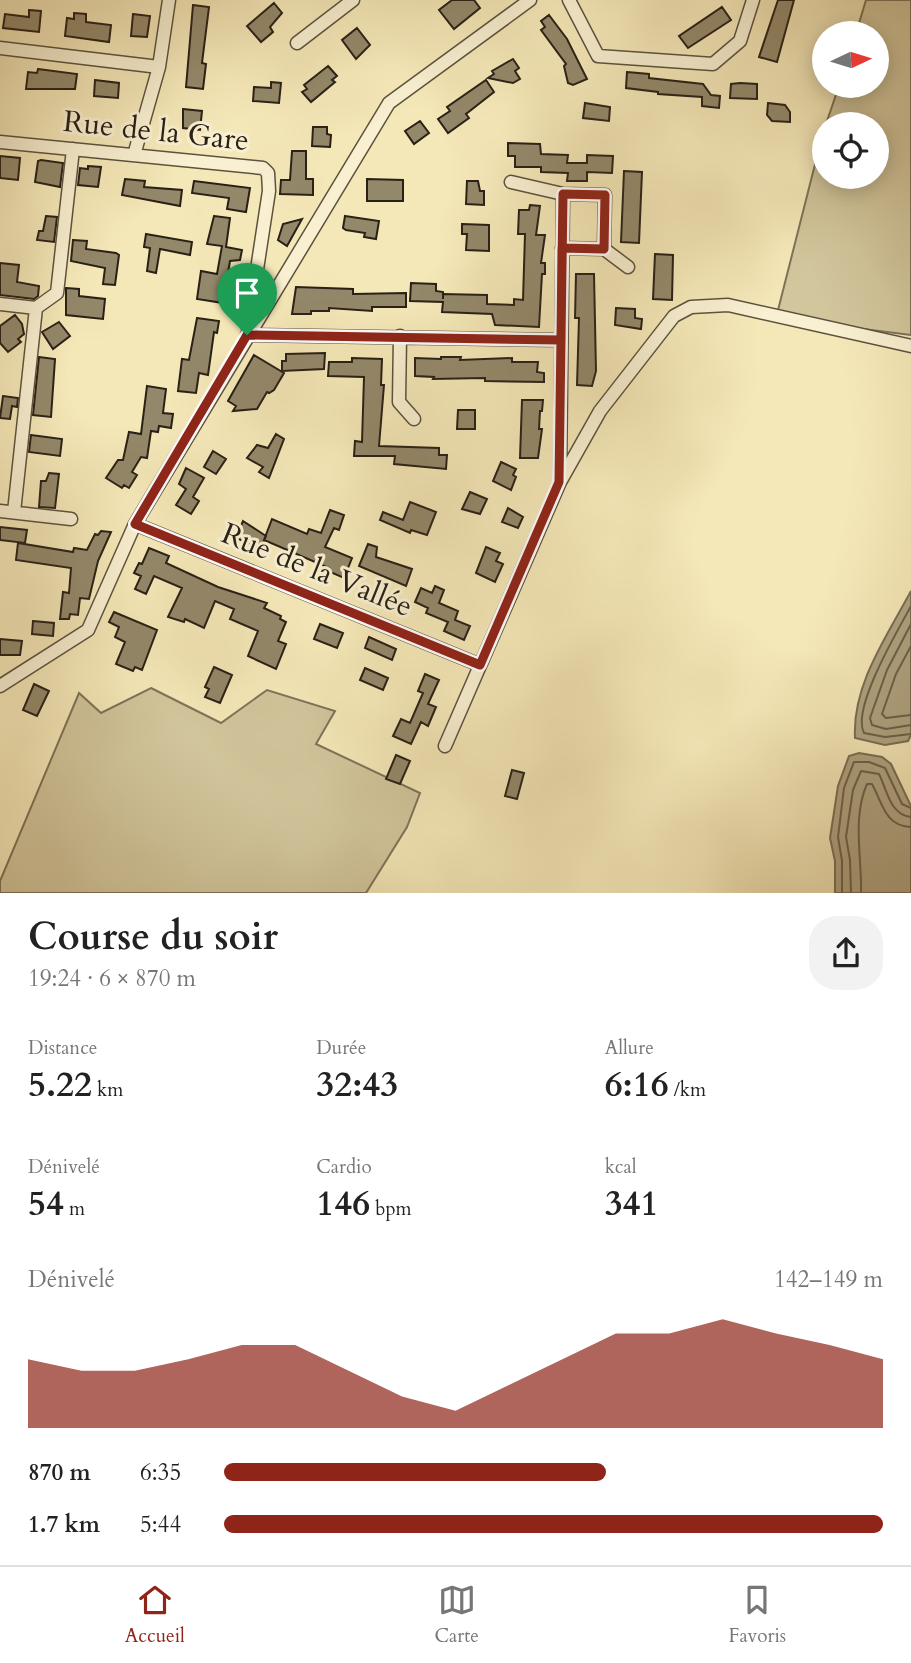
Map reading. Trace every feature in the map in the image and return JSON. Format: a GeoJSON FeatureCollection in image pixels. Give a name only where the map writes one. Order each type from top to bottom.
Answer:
{"type":"FeatureCollection","features":[{"type":"Feature","properties":{"kind":"street"},"geometry":{"type":"LineString","coordinates":[[134,155],[159,67],[169,0]]}},
{"type":"Feature","properties":{"kind":"street"},"geometry":{"type":"LineString","coordinates":[[297,43],[353,0]]}},
{"type":"Feature","properties":{"kind":"street"},"geometry":{"type":"LineString","coordinates":[[0,686],[88,630],[135,524],[389,103],[530,0]]}},
{"type":"Feature","properties":{"kind":"street"},"geometry":{"type":"LineString","coordinates":[[569,0],[598,56],[713,64],[740,41],[753,0]]}},
{"type":"Feature","properties":{"kind":"street"},"geometry":{"type":"LineString","coordinates":[[0,48],[159,67]]}},
{"type":"Feature","properties":{"kind":"street","name":"Rue de la Gare"},"geometry":{"type":"LineString","coordinates":[[0,142],[263,168],[268,173],[269,191],[247,335]]}},
{"type":"Feature","properties":{"kind":"street"},"geometry":{"type":"LineString","coordinates":[[0,304],[36,308],[57,293],[73,149]]}},
{"type":"Feature","properties":{"kind":"street"},"geometry":{"type":"LineString","coordinates":[[511,182],[563,194],[605,195],[604,249]]}},
{"type":"Feature","properties":{"kind":"street"},"geometry":{"type":"LineString","coordinates":[[559,482],[563,194]]}},
{"type":"Feature","properties":{"kind":"street"},"geometry":{"type":"LineString","coordinates":[[562,248],[604,249],[628,267]]}},
{"type":"Feature","properties":{"kind":"street"},"geometry":{"type":"LineString","coordinates":[[445,746],[559,482],[600,411],[644,351],[674,316],[691,307],[728,305],[911,346]]}},
{"type":"Feature","properties":{"kind":"street"},"geometry":{"type":"LineString","coordinates":[[14,512],[36,308]]}},
{"type":"Feature","properties":{"kind":"street"},"geometry":{"type":"LineString","coordinates":[[247,335],[561,340]]}},
{"type":"Feature","properties":{"kind":"street"},"geometry":{"type":"LineString","coordinates":[[401,337],[400,402],[414,419]]}},
{"type":"Feature","properties":{"kind":"street"},"geometry":{"type":"LineString","coordinates":[[0,511],[71,519]]}},
{"type":"Feature","properties":{"kind":"street","name":"Rue de la Vallée"},"geometry":{"type":"LineString","coordinates":[[135,524],[480,665]]}},
{"type":"Feature","properties":{"kind":"shaded area"},"geometry":{"type":"Polygon","coordinates":[[[866,0],[911,0],[911,335],[776,318],[812,176],[812,189],[889,189],[889,112],[830,112],[835,98],[889,98],[889,21],[860,21],[866,0]]]}},
{"type":"Feature","properties":{"kind":"shaded area"},"geometry":{"type":"Polygon","coordinates":[[[151,688],[221,723],[267,690],[335,711],[316,744],[420,793],[407,827],[366,893],[0,893],[0,881],[79,693],[101,713],[151,688]]]}},
{"type":"Feature","properties":{"kind":"water"},"geometry":{"type":"Polygon","coordinates":[[[911,591],[911,735],[908,741],[885,745],[855,738],[859,699],[865,680],[911,591]]]}},
{"type":"Feature","properties":{"kind":"water"},"geometry":{"type":"Polygon","coordinates":[[[859,753],[882,757],[891,764],[911,806],[911,893],[835,893],[835,861],[830,838],[838,786],[849,756],[859,753]]]}},
{"type":"Feature","properties":{"kind":"building"},"geometry":{"type":"Polygon","coordinates":[[[452,0],[474,0],[480,8],[454,29],[439,10],[452,0]]]}},
{"type":"Feature","properties":{"kind":"building"},"geometry":{"type":"Polygon","coordinates":[[[778,0],[794,0],[777,62],[759,57],[778,0]]]}},
{"type":"Feature","properties":{"kind":"building"},"geometry":{"type":"Polygon","coordinates":[[[274,3],[282,13],[270,27],[273,32],[261,42],[247,26],[274,3]]]}},
{"type":"Feature","properties":{"kind":"building"},"geometry":{"type":"Polygon","coordinates":[[[193,5],[209,7],[202,63],[206,64],[203,89],[186,87],[193,5]]]}},
{"type":"Feature","properties":{"kind":"building"},"geometry":{"type":"Polygon","coordinates":[[[722,7],[731,20],[688,48],[679,36],[722,7]]]}},
{"type":"Feature","properties":{"kind":"building"},"geometry":{"type":"Polygon","coordinates":[[[29,10],[41,11],[39,32],[3,28],[5,14],[29,17],[29,10]]]}},
{"type":"Feature","properties":{"kind":"building"},"geometry":{"type":"Polygon","coordinates":[[[74,13],[86,14],[86,22],[111,25],[109,42],[65,36],[67,18],[74,19],[74,13]]]}},
{"type":"Feature","properties":{"kind":"building"},"geometry":{"type":"Polygon","coordinates":[[[133,14],[150,16],[147,37],[131,36],[133,14]]]}},
{"type":"Feature","properties":{"kind":"building"},"geometry":{"type":"Polygon","coordinates":[[[549,15],[567,39],[587,79],[573,85],[568,83],[564,66],[566,64],[541,30],[545,27],[541,21],[549,15]]]}},
{"type":"Feature","properties":{"kind":"building"},"geometry":{"type":"Polygon","coordinates":[[[357,28],[370,45],[356,59],[342,40],[357,28]]]}},
{"type":"Feature","properties":{"kind":"building"},"geometry":{"type":"Polygon","coordinates":[[[513,59],[519,68],[515,71],[520,79],[513,83],[488,78],[494,74],[492,71],[513,59]]]}},
{"type":"Feature","properties":{"kind":"building"},"geometry":{"type":"Polygon","coordinates":[[[328,66],[337,76],[332,80],[335,82],[311,102],[302,92],[307,89],[304,85],[328,66]]]}},
{"type":"Feature","properties":{"kind":"building"},"geometry":{"type":"Polygon","coordinates":[[[38,69],[77,74],[75,89],[26,89],[28,72],[37,73],[38,69]]]}},
{"type":"Feature","properties":{"kind":"building"},"geometry":{"type":"Polygon","coordinates":[[[627,72],[649,74],[649,78],[703,84],[711,95],[720,96],[719,108],[702,106],[702,97],[658,94],[626,88],[627,72]]]}},
{"type":"Feature","properties":{"kind":"building"},"geometry":{"type":"Polygon","coordinates":[[[95,80],[119,83],[118,98],[94,96],[95,80]]]}},
{"type":"Feature","properties":{"kind":"building"},"geometry":{"type":"Polygon","coordinates":[[[486,80],[494,92],[466,114],[469,118],[448,133],[438,119],[450,111],[447,107],[486,80]]]}},
{"type":"Feature","properties":{"kind":"building"},"geometry":{"type":"Polygon","coordinates":[[[271,82],[281,83],[279,103],[253,101],[254,87],[271,88],[271,82]]]}},
{"type":"Feature","properties":{"kind":"building"},"geometry":{"type":"Polygon","coordinates":[[[731,84],[757,84],[757,99],[730,98],[731,84]]]}},
{"type":"Feature","properties":{"kind":"building"},"geometry":{"type":"Polygon","coordinates":[[[585,103],[610,107],[609,121],[583,118],[585,103]]]}},
{"type":"Feature","properties":{"kind":"building"},"geometry":{"type":"Polygon","coordinates":[[[768,103],[785,105],[790,112],[790,122],[772,121],[767,115],[768,103]]]}},
{"type":"Feature","properties":{"kind":"building"},"geometry":{"type":"Polygon","coordinates":[[[183,109],[202,111],[200,130],[183,128],[183,109]]]}},
{"type":"Feature","properties":{"kind":"building"},"geometry":{"type":"Polygon","coordinates":[[[420,121],[429,133],[414,144],[405,131],[420,121]]]}},
{"type":"Feature","properties":{"kind":"building"},"geometry":{"type":"Polygon","coordinates":[[[313,127],[327,127],[327,134],[331,135],[330,147],[312,146],[313,127]]]}},
{"type":"Feature","properties":{"kind":"building"},"geometry":{"type":"Polygon","coordinates":[[[508,143],[540,144],[541,154],[568,155],[567,163],[587,163],[587,155],[613,156],[612,173],[587,172],[587,181],[567,181],[568,173],[541,172],[541,167],[515,167],[515,156],[508,156],[508,143]]]}},
{"type":"Feature","properties":{"kind":"building"},"geometry":{"type":"Polygon","coordinates":[[[292,151],[306,151],[306,179],[313,179],[313,195],[280,194],[281,180],[290,180],[292,151]]]}},
{"type":"Feature","properties":{"kind":"building"},"geometry":{"type":"Polygon","coordinates":[[[0,156],[20,158],[18,180],[0,178],[0,156]]]}},
{"type":"Feature","properties":{"kind":"building"},"geometry":{"type":"Polygon","coordinates":[[[38,161],[63,163],[60,187],[35,182],[38,161]]]}},
{"type":"Feature","properties":{"kind":"building"},"geometry":{"type":"Polygon","coordinates":[[[88,166],[101,167],[98,187],[78,185],[80,168],[88,169],[88,166]]]}},
{"type":"Feature","properties":{"kind":"building"},"geometry":{"type":"Polygon","coordinates":[[[624,171],[642,172],[639,243],[621,242],[624,171]]]}},
{"type":"Feature","properties":{"kind":"building"},"geometry":{"type":"Polygon","coordinates":[[[125,179],[145,181],[144,187],[182,190],[180,206],[122,195],[125,179]]]}},
{"type":"Feature","properties":{"kind":"building"},"geometry":{"type":"Polygon","coordinates":[[[367,179],[403,180],[403,201],[367,201],[367,179]]]}},
{"type":"Feature","properties":{"kind":"building"},"geometry":{"type":"Polygon","coordinates":[[[194,181],[250,188],[246,212],[227,209],[229,198],[192,193],[194,181]]]}},
{"type":"Feature","properties":{"kind":"building"},"geometry":{"type":"Polygon","coordinates":[[[467,181],[478,181],[480,191],[484,191],[484,205],[466,204],[467,181]]]}},
{"type":"Feature","properties":{"kind":"building"},"geometry":{"type":"Polygon","coordinates":[[[530,205],[540,206],[536,235],[545,235],[541,263],[545,263],[545,274],[542,274],[539,327],[495,325],[492,314],[442,312],[443,302],[410,301],[411,283],[436,284],[436,291],[443,294],[487,295],[487,304],[514,305],[514,299],[523,300],[525,234],[518,234],[519,210],[529,210],[530,205]]]}},
{"type":"Feature","properties":{"kind":"building"},"geometry":{"type":"Polygon","coordinates":[[[46,216],[57,217],[54,242],[37,240],[39,231],[43,231],[46,216]]]}},
{"type":"Feature","properties":{"kind":"building"},"geometry":{"type":"Polygon","coordinates":[[[214,216],[230,218],[226,247],[242,250],[240,260],[230,261],[223,303],[197,299],[201,271],[217,274],[222,246],[207,244],[214,216]]]}},
{"type":"Feature","properties":{"kind":"building"},"geometry":{"type":"Polygon","coordinates":[[[345,216],[379,221],[376,239],[364,237],[365,233],[343,228],[345,216]]]}},
{"type":"Feature","properties":{"kind":"building"},"geometry":{"type":"Polygon","coordinates":[[[302,219],[287,246],[278,240],[283,224],[302,219]]]}},
{"type":"Feature","properties":{"kind":"building"},"geometry":{"type":"Polygon","coordinates":[[[462,224],[489,225],[489,251],[466,250],[467,234],[462,234],[462,224]]]}},
{"type":"Feature","properties":{"kind":"building"},"geometry":{"type":"Polygon","coordinates":[[[146,234],[192,242],[190,255],[160,249],[156,273],[147,271],[150,248],[144,247],[146,234]]]}},
{"type":"Feature","properties":{"kind":"building"},"geometry":{"type":"Polygon","coordinates":[[[73,240],[87,241],[86,249],[119,255],[115,285],[103,284],[105,268],[71,261],[73,240]]]}},
{"type":"Feature","properties":{"kind":"building"},"geometry":{"type":"Polygon","coordinates":[[[655,254],[673,255],[672,300],[653,299],[655,254]]]}},
{"type":"Feature","properties":{"kind":"building"},"geometry":{"type":"Polygon","coordinates":[[[0,263],[19,265],[17,282],[39,286],[38,296],[34,299],[0,295],[0,263]]]}},
{"type":"Feature","properties":{"kind":"building"},"geometry":{"type":"Polygon","coordinates":[[[576,274],[594,274],[596,371],[592,386],[577,385],[579,318],[575,318],[576,274]]]}},
{"type":"Feature","properties":{"kind":"building"},"geometry":{"type":"Polygon","coordinates":[[[296,287],[353,289],[353,294],[406,293],[406,307],[372,307],[372,311],[329,308],[329,311],[311,311],[311,314],[292,314],[296,287]]]}},
{"type":"Feature","properties":{"kind":"building"},"geometry":{"type":"Polygon","coordinates":[[[66,288],[79,289],[79,296],[105,299],[103,319],[66,315],[66,288]]]}},
{"type":"Feature","properties":{"kind":"building"},"geometry":{"type":"Polygon","coordinates":[[[616,308],[635,309],[635,318],[642,319],[641,329],[615,325],[616,308]]]}},
{"type":"Feature","properties":{"kind":"building"},"geometry":{"type":"Polygon","coordinates":[[[15,315],[22,324],[24,334],[18,339],[21,342],[8,352],[0,343],[0,326],[15,315]]]}},
{"type":"Feature","properties":{"kind":"building"},"geometry":{"type":"Polygon","coordinates":[[[197,318],[219,321],[217,333],[214,332],[208,375],[199,373],[196,393],[178,391],[182,359],[189,360],[197,318]]]}},
{"type":"Feature","properties":{"kind":"building"},"geometry":{"type":"Polygon","coordinates":[[[59,322],[70,336],[53,349],[42,332],[59,322]]]}},
{"type":"Feature","properties":{"kind":"building"},"geometry":{"type":"Polygon","coordinates":[[[325,353],[324,369],[282,371],[282,361],[286,361],[286,354],[325,353]]]}},
{"type":"Feature","properties":{"kind":"building"},"geometry":{"type":"Polygon","coordinates":[[[254,355],[284,373],[274,390],[267,392],[257,409],[233,411],[236,406],[228,401],[254,355]]]}},
{"type":"Feature","properties":{"kind":"building"},"geometry":{"type":"Polygon","coordinates":[[[39,357],[55,359],[51,417],[33,415],[39,357]]]}},
{"type":"Feature","properties":{"kind":"building"},"geometry":{"type":"Polygon","coordinates":[[[461,357],[460,360],[512,358],[512,362],[538,362],[537,372],[544,373],[544,382],[485,381],[485,378],[433,379],[434,377],[415,376],[415,358],[461,357]]]}},
{"type":"Feature","properties":{"kind":"building"},"geometry":{"type":"Polygon","coordinates":[[[352,358],[382,359],[381,385],[384,385],[379,446],[439,448],[439,455],[447,455],[446,469],[394,464],[395,456],[354,456],[355,441],[362,442],[364,377],[328,376],[329,362],[352,362],[352,358]]]}},
{"type":"Feature","properties":{"kind":"building"},"geometry":{"type":"Polygon","coordinates":[[[147,386],[166,389],[163,413],[173,414],[171,428],[159,426],[158,432],[151,431],[147,458],[141,457],[132,472],[137,475],[129,488],[124,485],[122,488],[106,478],[118,460],[123,460],[129,432],[141,434],[147,386]]]}},
{"type":"Feature","properties":{"kind":"building"},"geometry":{"type":"Polygon","coordinates":[[[3,396],[18,398],[17,407],[12,406],[10,419],[0,418],[3,396]]]}},
{"type":"Feature","properties":{"kind":"building"},"geometry":{"type":"Polygon","coordinates":[[[522,400],[543,400],[538,458],[520,458],[522,400]]]}},
{"type":"Feature","properties":{"kind":"building"},"geometry":{"type":"Polygon","coordinates":[[[458,410],[475,410],[475,429],[457,429],[458,410]]]}},
{"type":"Feature","properties":{"kind":"building"},"geometry":{"type":"Polygon","coordinates":[[[276,434],[284,439],[269,478],[259,472],[263,467],[247,458],[257,445],[268,448],[276,434]]]}},
{"type":"Feature","properties":{"kind":"building"},"geometry":{"type":"Polygon","coordinates":[[[31,435],[62,439],[60,456],[29,452],[31,435]]]}},
{"type":"Feature","properties":{"kind":"building"},"geometry":{"type":"Polygon","coordinates":[[[213,451],[226,459],[216,474],[204,467],[213,451]]]}},
{"type":"Feature","properties":{"kind":"building"},"geometry":{"type":"Polygon","coordinates":[[[501,462],[516,469],[511,490],[493,481],[501,462]]]}},
{"type":"Feature","properties":{"kind":"building"},"geometry":{"type":"Polygon","coordinates":[[[186,468],[204,478],[193,497],[199,501],[191,514],[176,505],[186,489],[179,484],[186,468]]]}},
{"type":"Feature","properties":{"kind":"building"},"geometry":{"type":"Polygon","coordinates":[[[49,473],[59,474],[55,508],[39,507],[41,481],[46,481],[49,473]]]}},
{"type":"Feature","properties":{"kind":"building"},"geometry":{"type":"Polygon","coordinates":[[[470,492],[487,499],[480,514],[462,509],[470,492]]]}},
{"type":"Feature","properties":{"kind":"building"},"geometry":{"type":"Polygon","coordinates":[[[410,502],[436,512],[427,535],[411,530],[410,533],[380,520],[383,512],[403,520],[410,502]]]}},
{"type":"Feature","properties":{"kind":"building"},"geometry":{"type":"Polygon","coordinates":[[[508,508],[523,517],[518,528],[502,522],[508,508]]]}},
{"type":"Feature","properties":{"kind":"building"},"geometry":{"type":"Polygon","coordinates":[[[330,510],[344,515],[339,530],[334,528],[325,547],[352,558],[344,578],[328,571],[329,568],[264,540],[272,519],[307,534],[309,529],[321,533],[330,510]]]}},
{"type":"Feature","properties":{"kind":"building"},"geometry":{"type":"Polygon","coordinates":[[[243,521],[266,536],[262,545],[254,542],[253,545],[236,538],[243,521]]]}},
{"type":"Feature","properties":{"kind":"building"},"geometry":{"type":"Polygon","coordinates":[[[0,527],[27,530],[25,543],[0,540],[0,527]]]}},
{"type":"Feature","properties":{"kind":"building"},"geometry":{"type":"Polygon","coordinates":[[[101,531],[111,532],[98,561],[89,599],[80,598],[78,615],[70,614],[69,619],[60,619],[63,592],[69,593],[71,568],[16,560],[18,543],[73,552],[74,548],[87,550],[95,534],[98,535],[101,531]]]}},
{"type":"Feature","properties":{"kind":"building"},"geometry":{"type":"Polygon","coordinates":[[[368,544],[377,547],[376,557],[412,569],[406,586],[359,566],[368,544]]]}},
{"type":"Feature","properties":{"kind":"building"},"geometry":{"type":"Polygon","coordinates":[[[486,547],[500,553],[496,561],[503,564],[495,582],[476,573],[486,547]]]}},
{"type":"Feature","properties":{"kind":"building"},"geometry":{"type":"Polygon","coordinates":[[[149,548],[169,556],[166,563],[218,587],[267,603],[264,608],[281,616],[280,619],[286,622],[278,641],[286,644],[276,669],[248,656],[258,631],[230,619],[234,609],[215,601],[204,628],[185,619],[184,622],[168,617],[182,588],[154,576],[146,594],[135,589],[141,576],[134,573],[139,563],[142,564],[149,548]]]}},
{"type":"Feature","properties":{"kind":"building"},"geometry":{"type":"Polygon","coordinates":[[[435,586],[444,590],[439,603],[458,611],[455,620],[470,626],[464,640],[444,631],[448,622],[426,613],[428,608],[415,602],[421,588],[432,593],[435,586]]]}},
{"type":"Feature","properties":{"kind":"building"},"geometry":{"type":"Polygon","coordinates":[[[114,612],[157,630],[142,670],[135,667],[133,671],[116,664],[125,642],[115,637],[119,627],[109,622],[114,612]]]}},
{"type":"Feature","properties":{"kind":"building"},"geometry":{"type":"Polygon","coordinates":[[[33,621],[54,623],[53,636],[32,634],[33,621]]]}},
{"type":"Feature","properties":{"kind":"building"},"geometry":{"type":"Polygon","coordinates":[[[320,624],[343,633],[337,648],[314,639],[320,624]]]}},
{"type":"Feature","properties":{"kind":"building"},"geometry":{"type":"Polygon","coordinates":[[[369,637],[396,649],[392,660],[365,648],[369,637]]]}},
{"type":"Feature","properties":{"kind":"building"},"geometry":{"type":"Polygon","coordinates":[[[0,639],[22,641],[20,655],[0,655],[0,639]]]}},
{"type":"Feature","properties":{"kind":"building"},"geometry":{"type":"Polygon","coordinates":[[[214,667],[232,675],[220,703],[205,697],[209,689],[205,687],[214,667]]]}},
{"type":"Feature","properties":{"kind":"building"},"geometry":{"type":"Polygon","coordinates":[[[365,668],[388,678],[383,690],[360,680],[365,668]]]}},
{"type":"Feature","properties":{"kind":"building"},"geometry":{"type":"Polygon","coordinates":[[[425,674],[439,680],[428,704],[436,707],[428,726],[421,722],[411,744],[393,736],[401,719],[410,723],[423,693],[418,691],[425,674]]]}},
{"type":"Feature","properties":{"kind":"building"},"geometry":{"type":"Polygon","coordinates":[[[34,684],[49,691],[37,716],[23,710],[34,684]]]}},
{"type":"Feature","properties":{"kind":"building"},"geometry":{"type":"Polygon","coordinates":[[[396,755],[410,761],[400,784],[386,779],[396,755]]]}},
{"type":"Feature","properties":{"kind":"building"},"geometry":{"type":"Polygon","coordinates":[[[512,770],[524,773],[517,799],[505,796],[512,770]]]}},
{"type":"Feature","properties":{"kind":"route"},"geometry":{"type":"LineString","coordinates":[[247,335],[135,524],[480,665],[559,482],[561,340],[563,194],[605,195],[604,249],[562,248],[561,340],[247,335]]}}]}
